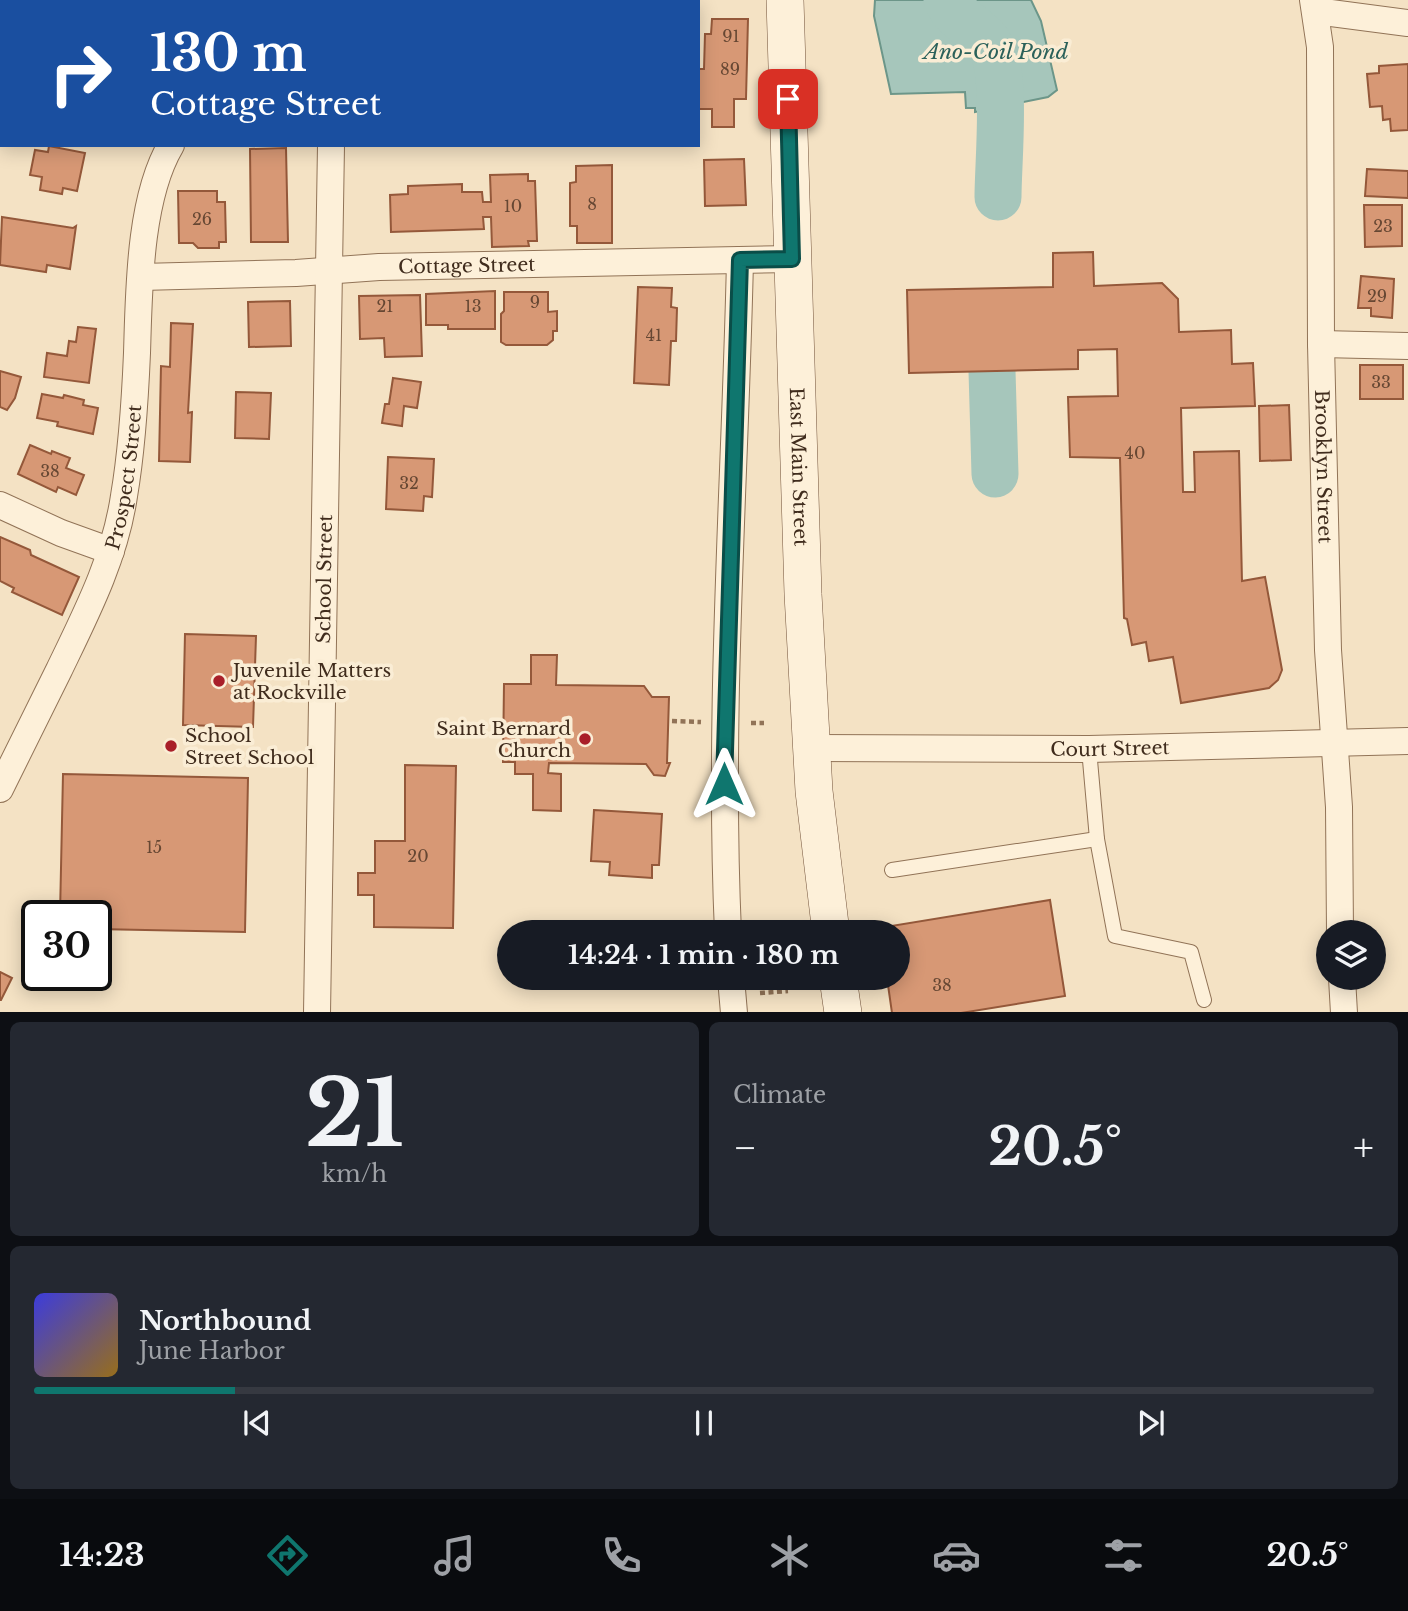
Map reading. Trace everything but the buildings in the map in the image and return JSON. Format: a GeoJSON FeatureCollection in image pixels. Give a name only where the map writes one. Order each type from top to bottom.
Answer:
{"type":"FeatureCollection","features":[{"type":"Feature","properties":{"kind":"main road","name":"East Main Street"},"geometry":{"type":"LineString","coordinates":[[785,0],[799,510],[811,748],[817,827],[829,920]]}},
{"type":"Feature","properties":{"kind":"main road"},"geometry":{"type":"LineString","coordinates":[[840,990],[843,1012]]}},
{"type":"Feature","properties":{"kind":"street"},"geometry":{"type":"LineString","coordinates":[[1315,5],[1408,23]]}},
{"type":"Feature","properties":{"kind":"street","name":"Brooklyn Street"},"geometry":{"type":"LineString","coordinates":[[1315,5],[1321,72],[1321,344],[1328,650],[1340,837],[1340,920]]}},
{"type":"Feature","properties":{"kind":"street","name":"Prospect Street"},"geometry":{"type":"LineString","coordinates":[[0,789],[82,623],[111,551],[120,520],[128,469],[141,277],[150,206],[161,167],[170,147]]}},
{"type":"Feature","properties":{"kind":"street","name":"School Street"},"geometry":{"type":"LineString","coordinates":[[317,1012],[331,147]]}},
{"type":"Feature","properties":{"kind":"street","name":"Cottage Street"},"geometry":{"type":"LineString","coordinates":[[141,277],[792,259]]}},
{"type":"Feature","properties":{"kind":"street"},"geometry":{"type":"LineString","coordinates":[[728,920],[725,702],[740,260]]}},
{"type":"Feature","properties":{"kind":"street"},"geometry":{"type":"LineString","coordinates":[[1321,344],[1408,346]]}},
{"type":"Feature","properties":{"kind":"street"},"geometry":{"type":"LineString","coordinates":[[0,505],[61,533],[111,551]]}},
{"type":"Feature","properties":{"kind":"street","name":"Court Street"},"geometry":{"type":"LineString","coordinates":[[811,748],[1089,749],[1408,741]]}},
{"type":"Feature","properties":{"kind":"street"},"geometry":{"type":"LineString","coordinates":[[732,990],[734,1012]]}},
{"type":"Feature","properties":{"kind":"street"},"geometry":{"type":"LineString","coordinates":[[1343,990],[1344,1012]]}},
{"type":"Feature","properties":{"kind":"lane"},"geometry":{"type":"LineString","coordinates":[[1089,749],[1097,839],[1115,936],[1191,951],[1203,1000]]}},
{"type":"Feature","properties":{"kind":"lane"},"geometry":{"type":"LineString","coordinates":[[892,870],[1097,839]]}},
{"type":"Feature","properties":{"kind":"path"},"geometry":{"type":"LineString","coordinates":[[672,721],[712,722]]}},
{"type":"Feature","properties":{"kind":"path"},"geometry":{"type":"LineString","coordinates":[[760,993],[788,991]]}},
{"type":"Feature","properties":{"kind":"water","name":"Ano-Coil Pond"},"geometry":{"type":"Polygon","coordinates":[[[875,0],[1031,0],[1041,21],[1057,90],[1048,97],[975,112],[975,108],[966,108],[965,92],[891,94],[874,16],[875,0]]]}},
{"type":"Feature","properties":{"kind":"waterway"},"geometry":{"type":"LineString","coordinates":[[947,0],[951,8],[986,40],[996,60],[1000,97],[998,197]]}},
{"type":"Feature","properties":{"kind":"waterway"},"geometry":{"type":"LineString","coordinates":[[992,371],[995,474]]}},
{"type":"Feature","properties":{"kind":"place","name":"Juvenile Matters at Rockville"},"geometry":{"type":"Point","coordinates":[219,681]}},
{"type":"Feature","properties":{"kind":"place","name":"Saint Bernard Church"},"geometry":{"type":"Point","coordinates":[585,739]}},
{"type":"Feature","properties":{"kind":"place","name":"School Street School"},"geometry":{"type":"Point","coordinates":[171,746]}},
{"type":"Feature","properties":{"kind":"route"},"geometry":{"type":"LineString","coordinates":[[724,784],[740,260],[792,259],[788,99]]}}]}
